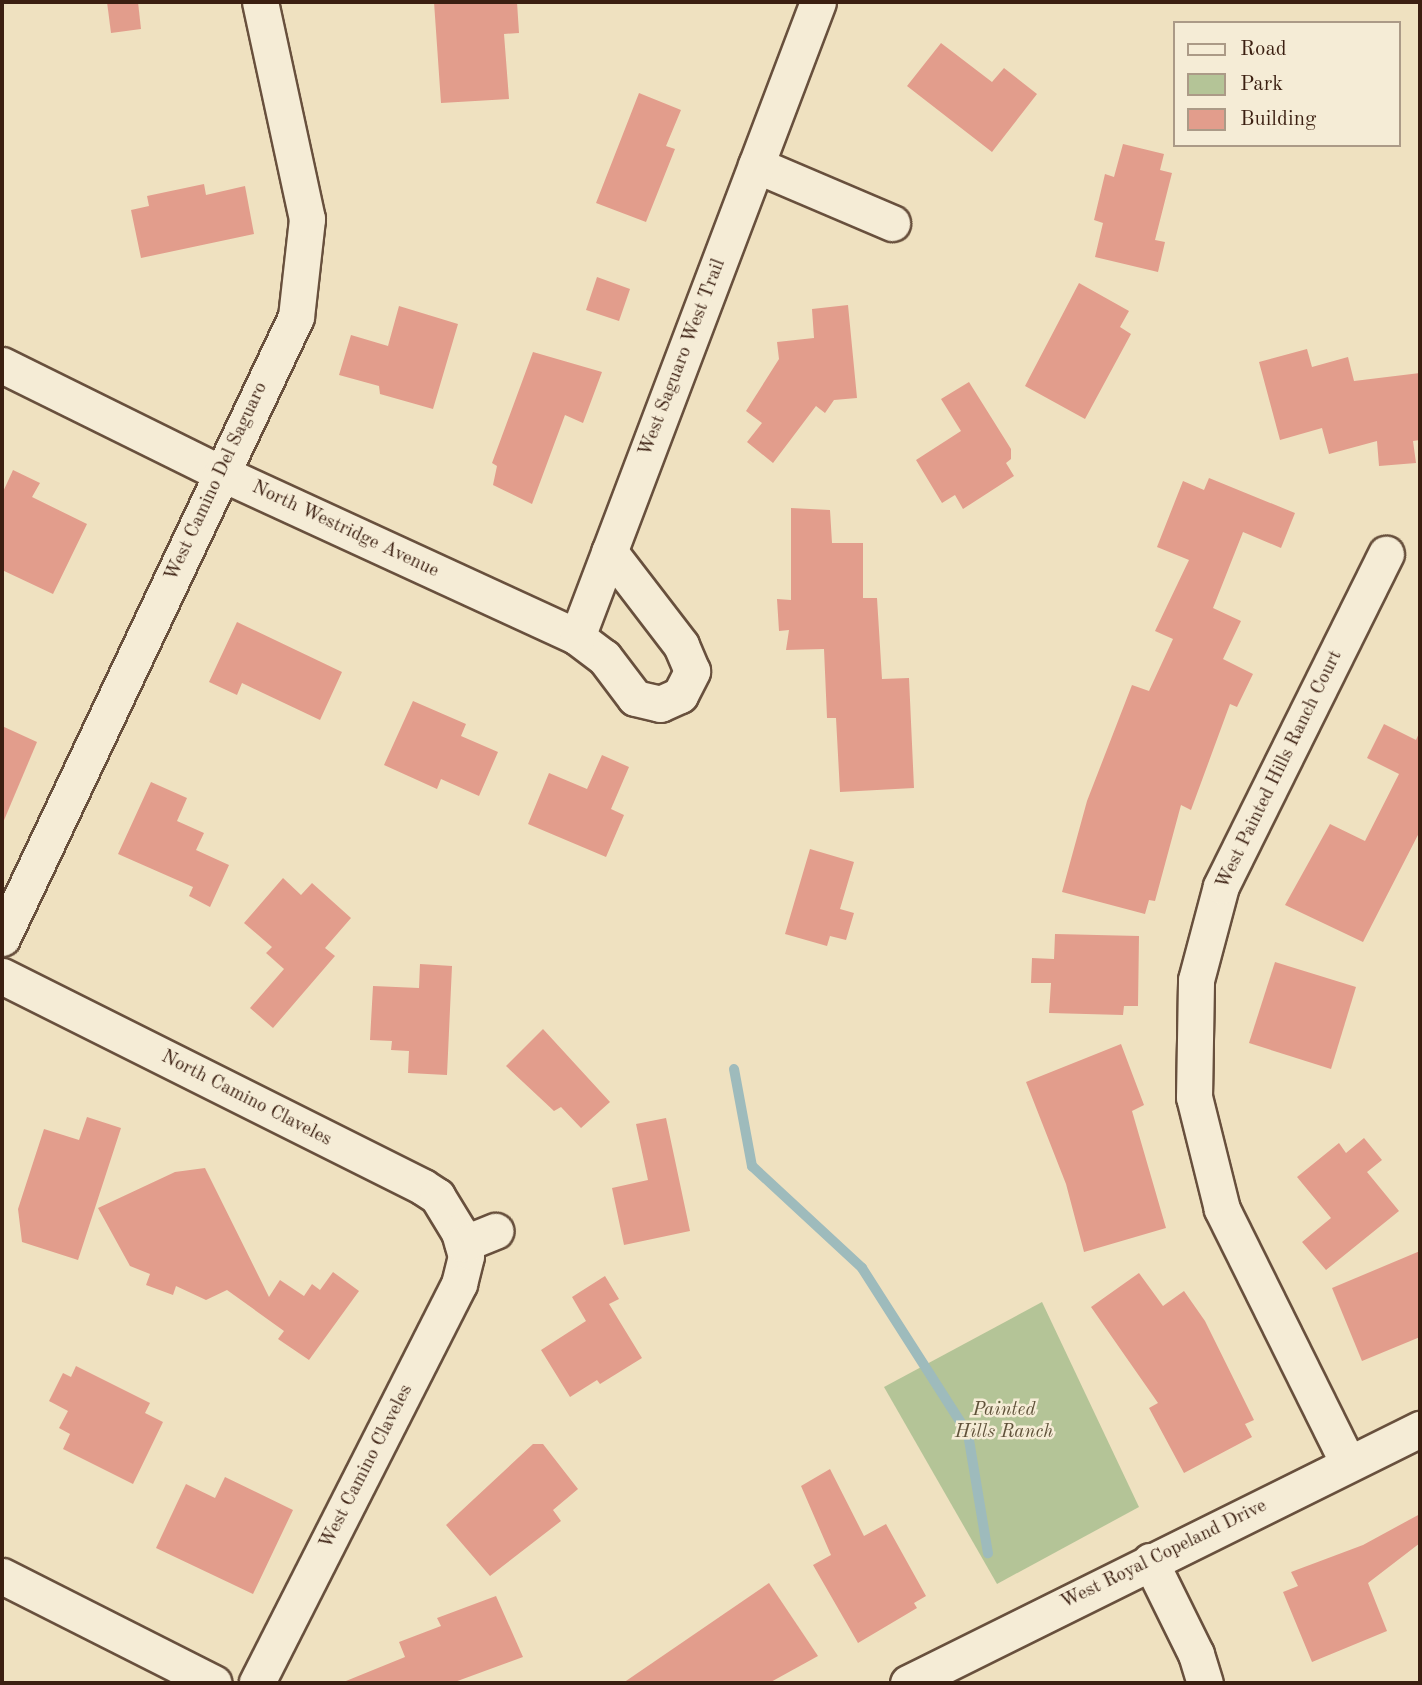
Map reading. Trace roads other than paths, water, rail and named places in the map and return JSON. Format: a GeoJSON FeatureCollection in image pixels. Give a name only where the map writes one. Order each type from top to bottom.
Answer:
{"type":"FeatureCollection","features":[{"type":"Feature","properties":{"kind":"street","name":"West Camino Del Saguaro"},"geometry":{"type":"LineString","coordinates":[[2,938],[296,317],[307,219],[260,2]]}},
{"type":"Feature","properties":{"kind":"street","name":"West Saguaro West Trail"},"geometry":{"type":"LineString","coordinates":[[577,637],[818,2]]}},
{"type":"Feature","properties":{"kind":"street"},"geometry":{"type":"LineString","coordinates":[[756,165],[892,223]]}},
{"type":"Feature","properties":{"kind":"street","name":"North Westridge Avenue"},"geometry":{"type":"LineString","coordinates":[[2,365],[221,473],[577,637]]}},
{"type":"Feature","properties":{"kind":"street"},"geometry":{"type":"LineString","coordinates":[[577,637],[604,657],[635,698],[660,704],[680,695],[692,671],[681,645],[609,551]]}},
{"type":"Feature","properties":{"kind":"street","name":"West Painted Hills Ranch Court"},"geometry":{"type":"LineString","coordinates":[[1348,1464],[1222,1209],[1194,1097],[1196,980],[1221,886],[1386,554]]}},
{"type":"Feature","properties":{"kind":"street","name":"North Camino Claveles"},"geometry":{"type":"LineString","coordinates":[[2,976],[423,1188],[451,1214],[464,1246]]}},
{"type":"Feature","properties":{"kind":"street"},"geometry":{"type":"LineString","coordinates":[[464,1246],[495,1231]]}},
{"type":"Feature","properties":{"kind":"street","name":"West Camino Claveles"},"geometry":{"type":"LineString","coordinates":[[257,1683],[459,1284],[464,1246]]}},
{"type":"Feature","properties":{"kind":"street","name":"West Royal Copeland Drive"},"geometry":{"type":"LineString","coordinates":[[908,1683],[1420,1429]]}},
{"type":"Feature","properties":{"kind":"street"},"geometry":{"type":"LineString","coordinates":[[1150,1561],[1196,1654],[1205,1683]]}},
{"type":"Feature","properties":{"kind":"street"},"geometry":{"type":"LineString","coordinates":[[2,1576],[214,1683]]}},
{"type":"Feature","properties":{"kind":"waterway"},"geometry":{"type":"LineString","coordinates":[[734,1069],[752,1166],[862,1268],[968,1434],[988,1553]]}},
{"type":"Feature","properties":{"kind":"park label","name":"Painted Hills Ranch"},"geometry":{"type":"Point","coordinates":[1004,1422]}}]}
